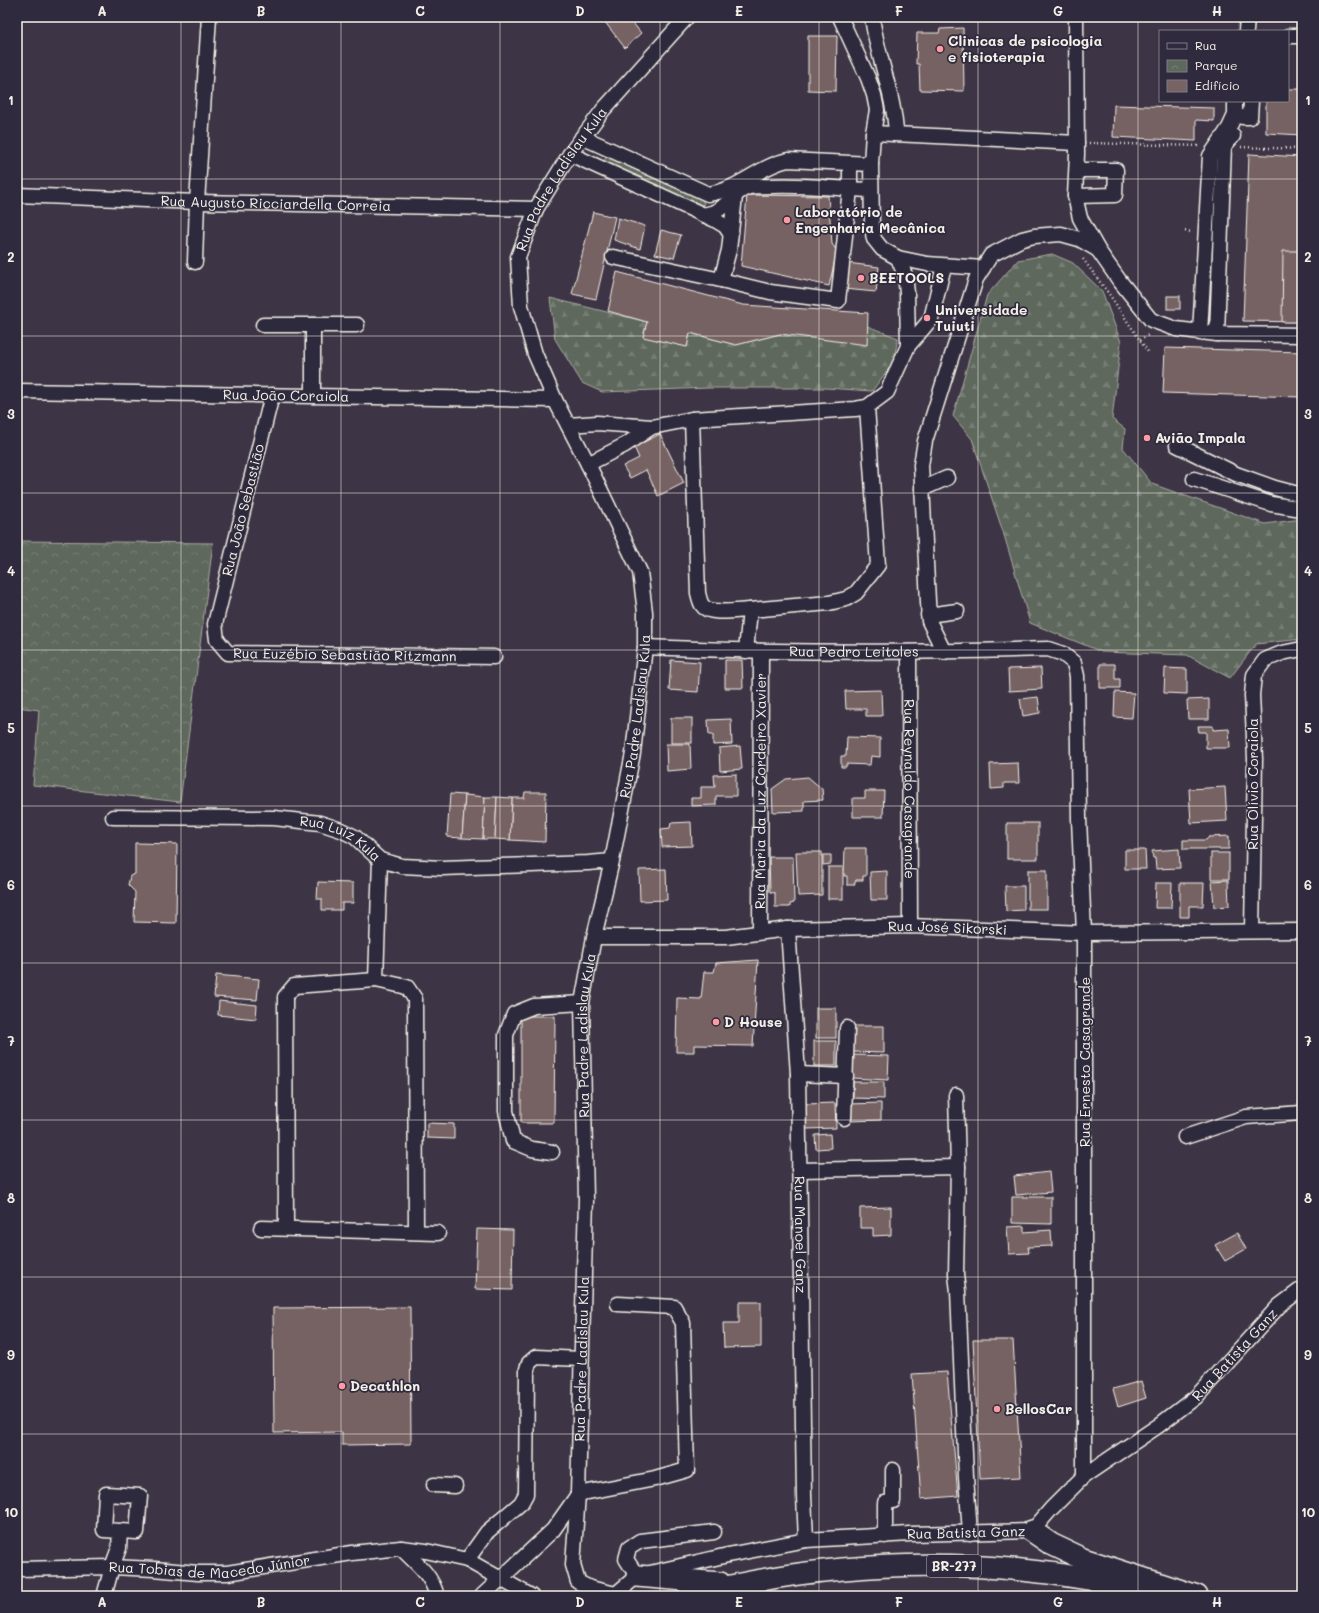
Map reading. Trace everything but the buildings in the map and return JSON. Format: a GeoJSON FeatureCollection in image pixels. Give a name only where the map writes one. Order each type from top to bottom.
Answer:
{"type":"FeatureCollection","features":[{"type":"Feature","properties":{"kind":"highway"},"geometry":{"type":"LineString","coordinates":[[1032,1531],[1051,1544],[1082,1559],[1197,1596]]}},
{"type":"Feature","properties":{"kind":"highway","name":"BR-277"},"geometry":{"type":"LineString","coordinates":[[690,1596],[741,1584],[799,1574],[838,1569],[886,1567],[973,1567],[1054,1573],[1106,1582],[1166,1596]]}},
{"type":"Feature","properties":{"kind":"highway"},"geometry":{"type":"LineString","coordinates":[[637,1576],[741,1584]]}},
{"type":"Feature","properties":{"kind":"street"},"geometry":{"type":"LineString","coordinates":[[195,262],[197,202],[209,17]]}},
{"type":"Feature","properties":{"kind":"street","name":"Rua Padre Ladislau Kula"},"geometry":{"type":"LineString","coordinates":[[612,1595],[590,1588],[578,1582],[573,1565],[578,1494],[586,1199],[582,1003],[594,937],[612,861],[633,754],[644,647],[645,612],[640,572],[588,464],[555,400],[535,354],[521,306],[518,257],[536,209],[570,154],[603,110],[687,17]]}},
{"type":"Feature","properties":{"kind":"street"},"geometry":{"type":"LineString","coordinates":[[840,17],[874,94],[877,110],[873,133],[871,164],[872,227],[874,239],[882,249],[898,258],[944,266],[983,268]]}},
{"type":"Feature","properties":{"kind":"street"},"geometry":{"type":"LineString","coordinates":[[872,17],[887,86],[895,113],[896,134]]}},
{"type":"Feature","properties":{"kind":"street"},"geometry":{"type":"LineString","coordinates":[[1076,17],[1077,143],[1075,196],[1080,218],[1098,250],[1151,320],[1176,329],[1200,333],[1301,335]]}},
{"type":"Feature","properties":{"kind":"street"},"geometry":{"type":"LineString","coordinates":[[1238,30],[1239,17]]}},
{"type":"Feature","properties":{"kind":"street"},"geometry":{"type":"LineString","coordinates":[[1246,30],[1247,17]]}},
{"type":"Feature","properties":{"kind":"street"},"geometry":{"type":"LineString","coordinates":[[1256,17],[1256,30]]}},
{"type":"Feature","properties":{"kind":"street"},"geometry":{"type":"LineString","coordinates":[[1289,36],[1302,36]]}},
{"type":"Feature","properties":{"kind":"street"},"geometry":{"type":"LineString","coordinates":[[1217,334],[1220,146],[1235,115],[1235,102]]}},
{"type":"Feature","properties":{"kind":"street"},"geometry":{"type":"LineString","coordinates":[[1200,333],[1210,156],[1237,132],[1242,117],[1243,102]]}},
{"type":"Feature","properties":{"kind":"street"},"geometry":{"type":"LineString","coordinates":[[1242,117],[1250,117],[1251,102]]}},
{"type":"Feature","properties":{"kind":"street"},"geometry":{"type":"LineString","coordinates":[[873,133],[1077,143]]}},
{"type":"Feature","properties":{"kind":"street"},"geometry":{"type":"LineString","coordinates":[[582,137],[708,194],[724,190],[776,162],[788,160],[871,164]]}},
{"type":"Feature","properties":{"kind":"street"},"geometry":{"type":"LineString","coordinates":[[570,154],[703,215],[725,226],[730,234]]}},
{"type":"Feature","properties":{"kind":"street"},"geometry":{"type":"LineString","coordinates":[[613,257],[770,292],[838,301],[850,189],[850,164]]}},
{"type":"Feature","properties":{"kind":"street"},"geometry":{"type":"LineString","coordinates":[[1075,196],[1115,195],[1116,170],[1076,170]]}},
{"type":"Feature","properties":{"kind":"street"},"geometry":{"type":"LineString","coordinates":[[703,215],[719,211],[742,190],[750,187],[784,185],[872,190]]}},
{"type":"Feature","properties":{"kind":"street","name":"Rua Augusto Ricciardella Correia"},"geometry":{"type":"LineString","coordinates":[[17,195],[197,202],[536,209]]}},
{"type":"Feature","properties":{"kind":"street"},"geometry":{"type":"LineString","coordinates":[[720,280],[729,250],[735,196]]}},
{"type":"Feature","properties":{"kind":"street"},"geometry":{"type":"LineString","coordinates":[[944,652],[929,621],[928,615],[921,465],[924,441],[976,279],[991,255],[1022,239],[1034,236],[1061,234],[1079,239],[1098,250]]}},
{"type":"Feature","properties":{"kind":"street"},"geometry":{"type":"LineString","coordinates":[[898,258],[905,275],[907,293],[908,346]]}},
{"type":"Feature","properties":{"kind":"street"},"geometry":{"type":"LineString","coordinates":[[568,425],[604,423],[652,427],[692,419],[867,407],[887,392],[908,346],[931,319],[944,266]]}},
{"type":"Feature","properties":{"kind":"street"},"geometry":{"type":"LineString","coordinates":[[263,325],[358,325]]}},
{"type":"Feature","properties":{"kind":"street"},"geometry":{"type":"LineString","coordinates":[[313,325],[313,396]]}},
{"type":"Feature","properties":{"kind":"street","name":"Rua João Coraiola"},"geometry":{"type":"LineString","coordinates":[[17,391],[555,400]]}},
{"type":"Feature","properties":{"kind":"street","name":"Rua João Sebastião"},"geometry":{"type":"LineString","coordinates":[[215,624],[272,395]]}},
{"type":"Feature","properties":{"kind":"street"},"geometry":{"type":"LineString","coordinates":[[692,419],[698,593],[702,606],[708,611],[750,610],[829,603],[846,599],[856,593],[878,565],[867,407]]}},
{"type":"Feature","properties":{"kind":"street"},"geometry":{"type":"LineString","coordinates":[[588,464],[625,445],[652,427]]}},
{"type":"Feature","properties":{"kind":"street"},"geometry":{"type":"LineString","coordinates":[[1177,445],[1236,474],[1275,488],[1302,495]]}},
{"type":"Feature","properties":{"kind":"street"},"geometry":{"type":"LineString","coordinates":[[922,488],[947,478]]}},
{"type":"Feature","properties":{"kind":"street"},"geometry":{"type":"LineString","coordinates":[[1194,479],[1271,504],[1302,509]]}},
{"type":"Feature","properties":{"kind":"street"},"geometry":{"type":"LineString","coordinates":[[746,651],[750,610]]}},
{"type":"Feature","properties":{"kind":"street"},"geometry":{"type":"LineString","coordinates":[[928,615],[956,611]]}},
{"type":"Feature","properties":{"kind":"street","name":"Rua Euzébio Sebastião Ritzmann"},"geometry":{"type":"LineString","coordinates":[[215,624],[216,640],[228,652],[494,657]]}},
{"type":"Feature","properties":{"kind":"street","name":"Rua Pedro Leitoles"},"geometry":{"type":"LineString","coordinates":[[644,647],[746,651],[909,652],[1048,649],[1063,654]]}},
{"type":"Feature","properties":{"kind":"street","name":"Rua Olívio Coraiola"},"geometry":{"type":"LineString","coordinates":[[1252,930],[1255,759],[1252,695],[1254,675],[1265,660],[1282,653],[1302,649]]}},
{"type":"Feature","properties":{"kind":"street","name":"Rua Maria da Luz Cordeiro Xavier"},"geometry":{"type":"LineString","coordinates":[[760,932],[761,651]]}},
{"type":"Feature","properties":{"kind":"street","name":"Rua Reynaldo Casagrande"},"geometry":{"type":"LineString","coordinates":[[909,652],[910,926]]}},
{"type":"Feature","properties":{"kind":"street","name":"Rua Ernesto Casagrande"},"geometry":{"type":"LineString","coordinates":[[1063,654],[1074,664],[1076,676],[1079,819],[1084,933],[1084,1476]]}},
{"type":"Feature","properties":{"kind":"street","name":"Rua Luiz Kula"},"geometry":{"type":"LineString","coordinates":[[113,817],[274,818],[320,823],[356,837],[380,860],[402,866],[442,868],[612,861]]}},
{"type":"Feature","properties":{"kind":"street"},"geometry":{"type":"LineString","coordinates":[[376,980],[380,860]]}},
{"type":"Feature","properties":{"kind":"street","name":"Rua José Sikorski"},"geometry":{"type":"LineString","coordinates":[[594,937],[726,937],[788,929],[910,926],[1084,933],[1252,930],[1302,931]]}},
{"type":"Feature","properties":{"kind":"street","name":"Rua Manoel Ganz"},"geometry":{"type":"LineString","coordinates":[[788,929],[798,1074],[804,1496],[806,1540]]}},
{"type":"Feature","properties":{"kind":"street"},"geometry":{"type":"LineString","coordinates":[[286,1228],[285,997],[294,986],[376,980],[407,987],[415,999],[416,1231]]}},
{"type":"Feature","properties":{"kind":"street"},"geometry":{"type":"LineString","coordinates":[[552,1152],[532,1149],[514,1141],[506,1111],[506,1035],[514,1014],[534,1006],[582,1003]]}},
{"type":"Feature","properties":{"kind":"street"},"geometry":{"type":"LineString","coordinates":[[844,1118],[847,1028]]}},
{"type":"Feature","properties":{"kind":"street"},"geometry":{"type":"LineString","coordinates":[[798,1074],[846,1076]]}},
{"type":"Feature","properties":{"kind":"street"},"geometry":{"type":"LineString","coordinates":[[956,1095],[958,1167],[956,1276],[970,1533]]}},
{"type":"Feature","properties":{"kind":"street"},"geometry":{"type":"LineString","coordinates":[[1186,1138],[1246,1117],[1302,1113]]}},
{"type":"Feature","properties":{"kind":"street"},"geometry":{"type":"LineString","coordinates":[[799,1170],[958,1167]]}},
{"type":"Feature","properties":{"kind":"street"},"geometry":{"type":"LineString","coordinates":[[261,1228],[416,1231],[438,1233]]}},
{"type":"Feature","properties":{"kind":"street","name":"Rua Batista Ganz"},"geometry":{"type":"LineString","coordinates":[[637,1576],[728,1555],[806,1540],[1032,1531],[1051,1509],[1084,1476],[1158,1426],[1196,1397],[1279,1306],[1299,1291],[1302,1291]]}},
{"type":"Feature","properties":{"kind":"street"},"geometry":{"type":"LineString","coordinates":[[482,1596],[553,1530],[578,1494],[655,1479],[687,1470],[682,1323],[674,1307],[618,1304]]}},
{"type":"Feature","properties":{"kind":"street"},"geometry":{"type":"LineString","coordinates":[[467,1560],[487,1532],[522,1503],[526,1494],[527,1369],[529,1363],[536,1358],[581,1359]]}},
{"type":"Feature","properties":{"kind":"street"},"geometry":{"type":"LineString","coordinates":[[885,1536],[885,1503],[893,1501],[893,1470]]}},
{"type":"Feature","properties":{"kind":"street"},"geometry":{"type":"LineString","coordinates":[[434,1485],[455,1486]]}},
{"type":"Feature","properties":{"kind":"street"},"geometry":{"type":"LineString","coordinates":[[104,1596],[119,1548],[120,1531]]}},
{"type":"Feature","properties":{"kind":"street"},"geometry":{"type":"LineString","coordinates":[[612,1595],[637,1576],[626,1559],[629,1548],[640,1541],[714,1532]]}},
{"type":"Feature","properties":{"kind":"street"},"geometry":{"type":"LineString","coordinates":[[401,1548],[425,1571],[434,1584],[436,1596]]}},
{"type":"Feature","properties":{"kind":"street","name":"Rua Tobias de Macedo Júnior"},"geometry":{"type":"LineString","coordinates":[[17,1570],[112,1568],[154,1569],[198,1573],[227,1573],[352,1553],[401,1548],[426,1551],[467,1560],[531,1596]]}},
{"type":"Feature","properties":{"kind":"path"},"geometry":{"type":"LineString","coordinates":[[1077,143],[1302,149]]}},
{"type":"Feature","properties":{"kind":"path"},"geometry":{"type":"LineString","coordinates":[[1301,335],[1302,244]]}},
{"type":"Feature","properties":{"kind":"path"},"geometry":{"type":"LineString","coordinates":[[1079,257],[1085,261],[1148,352]]}},
{"type":"Feature","properties":{"kind":"green space"},"geometry":{"type":"Polygon","coordinates":[[[608,155],[702,199],[704,204],[700,206],[602,163],[608,155]]]}},
{"type":"Feature","properties":{"kind":"green space"},"geometry":{"type":"Polygon","coordinates":[[[1052,254],[1073,263],[1102,291],[1121,342],[1112,419],[1125,429],[1123,448],[1152,484],[1265,524],[1302,519],[1302,639],[1256,644],[1230,678],[1187,655],[1102,652],[1030,623],[1004,535],[972,439],[953,416],[987,295],[1018,260],[1052,254]]]}},
{"type":"Feature","properties":{"kind":"green space"},"geometry":{"type":"Polygon","coordinates":[[[550,298],[647,322],[643,336],[687,347],[690,333],[736,345],[780,334],[867,326],[898,338],[893,363],[872,391],[825,388],[709,388],[602,392],[582,383],[555,339],[550,298]]]}},
{"type":"Feature","properties":{"kind":"green space"},"geometry":{"type":"Polygon","coordinates":[[[17,541],[213,543],[180,802],[33,785],[39,710],[17,707],[17,541]]]}},
{"type":"Feature","properties":{"kind":"place","name":"Clinicas de psicologia e fisioterapia"},"geometry":{"type":"Point","coordinates":[940,49]}},
{"type":"Feature","properties":{"kind":"place","name":"Laboratório de Engenharia Mecânica"},"geometry":{"type":"Point","coordinates":[787,220]}},
{"type":"Feature","properties":{"kind":"place","name":"BEETOOLS"},"geometry":{"type":"Point","coordinates":[861,278]}},
{"type":"Feature","properties":{"kind":"place","name":"Universidade Tuiuti"},"geometry":{"type":"Point","coordinates":[927,318]}},
{"type":"Feature","properties":{"kind":"place","name":"Avião Impala"},"geometry":{"type":"Point","coordinates":[1147,438]}},
{"type":"Feature","properties":{"kind":"place","name":"D House"},"geometry":{"type":"Point","coordinates":[716,1022]}},
{"type":"Feature","properties":{"kind":"place","name":"Decathlon"},"geometry":{"type":"Point","coordinates":[342,1386]}},
{"type":"Feature","properties":{"kind":"place","name":"BellosCar"},"geometry":{"type":"Point","coordinates":[997,1409]}}]}
